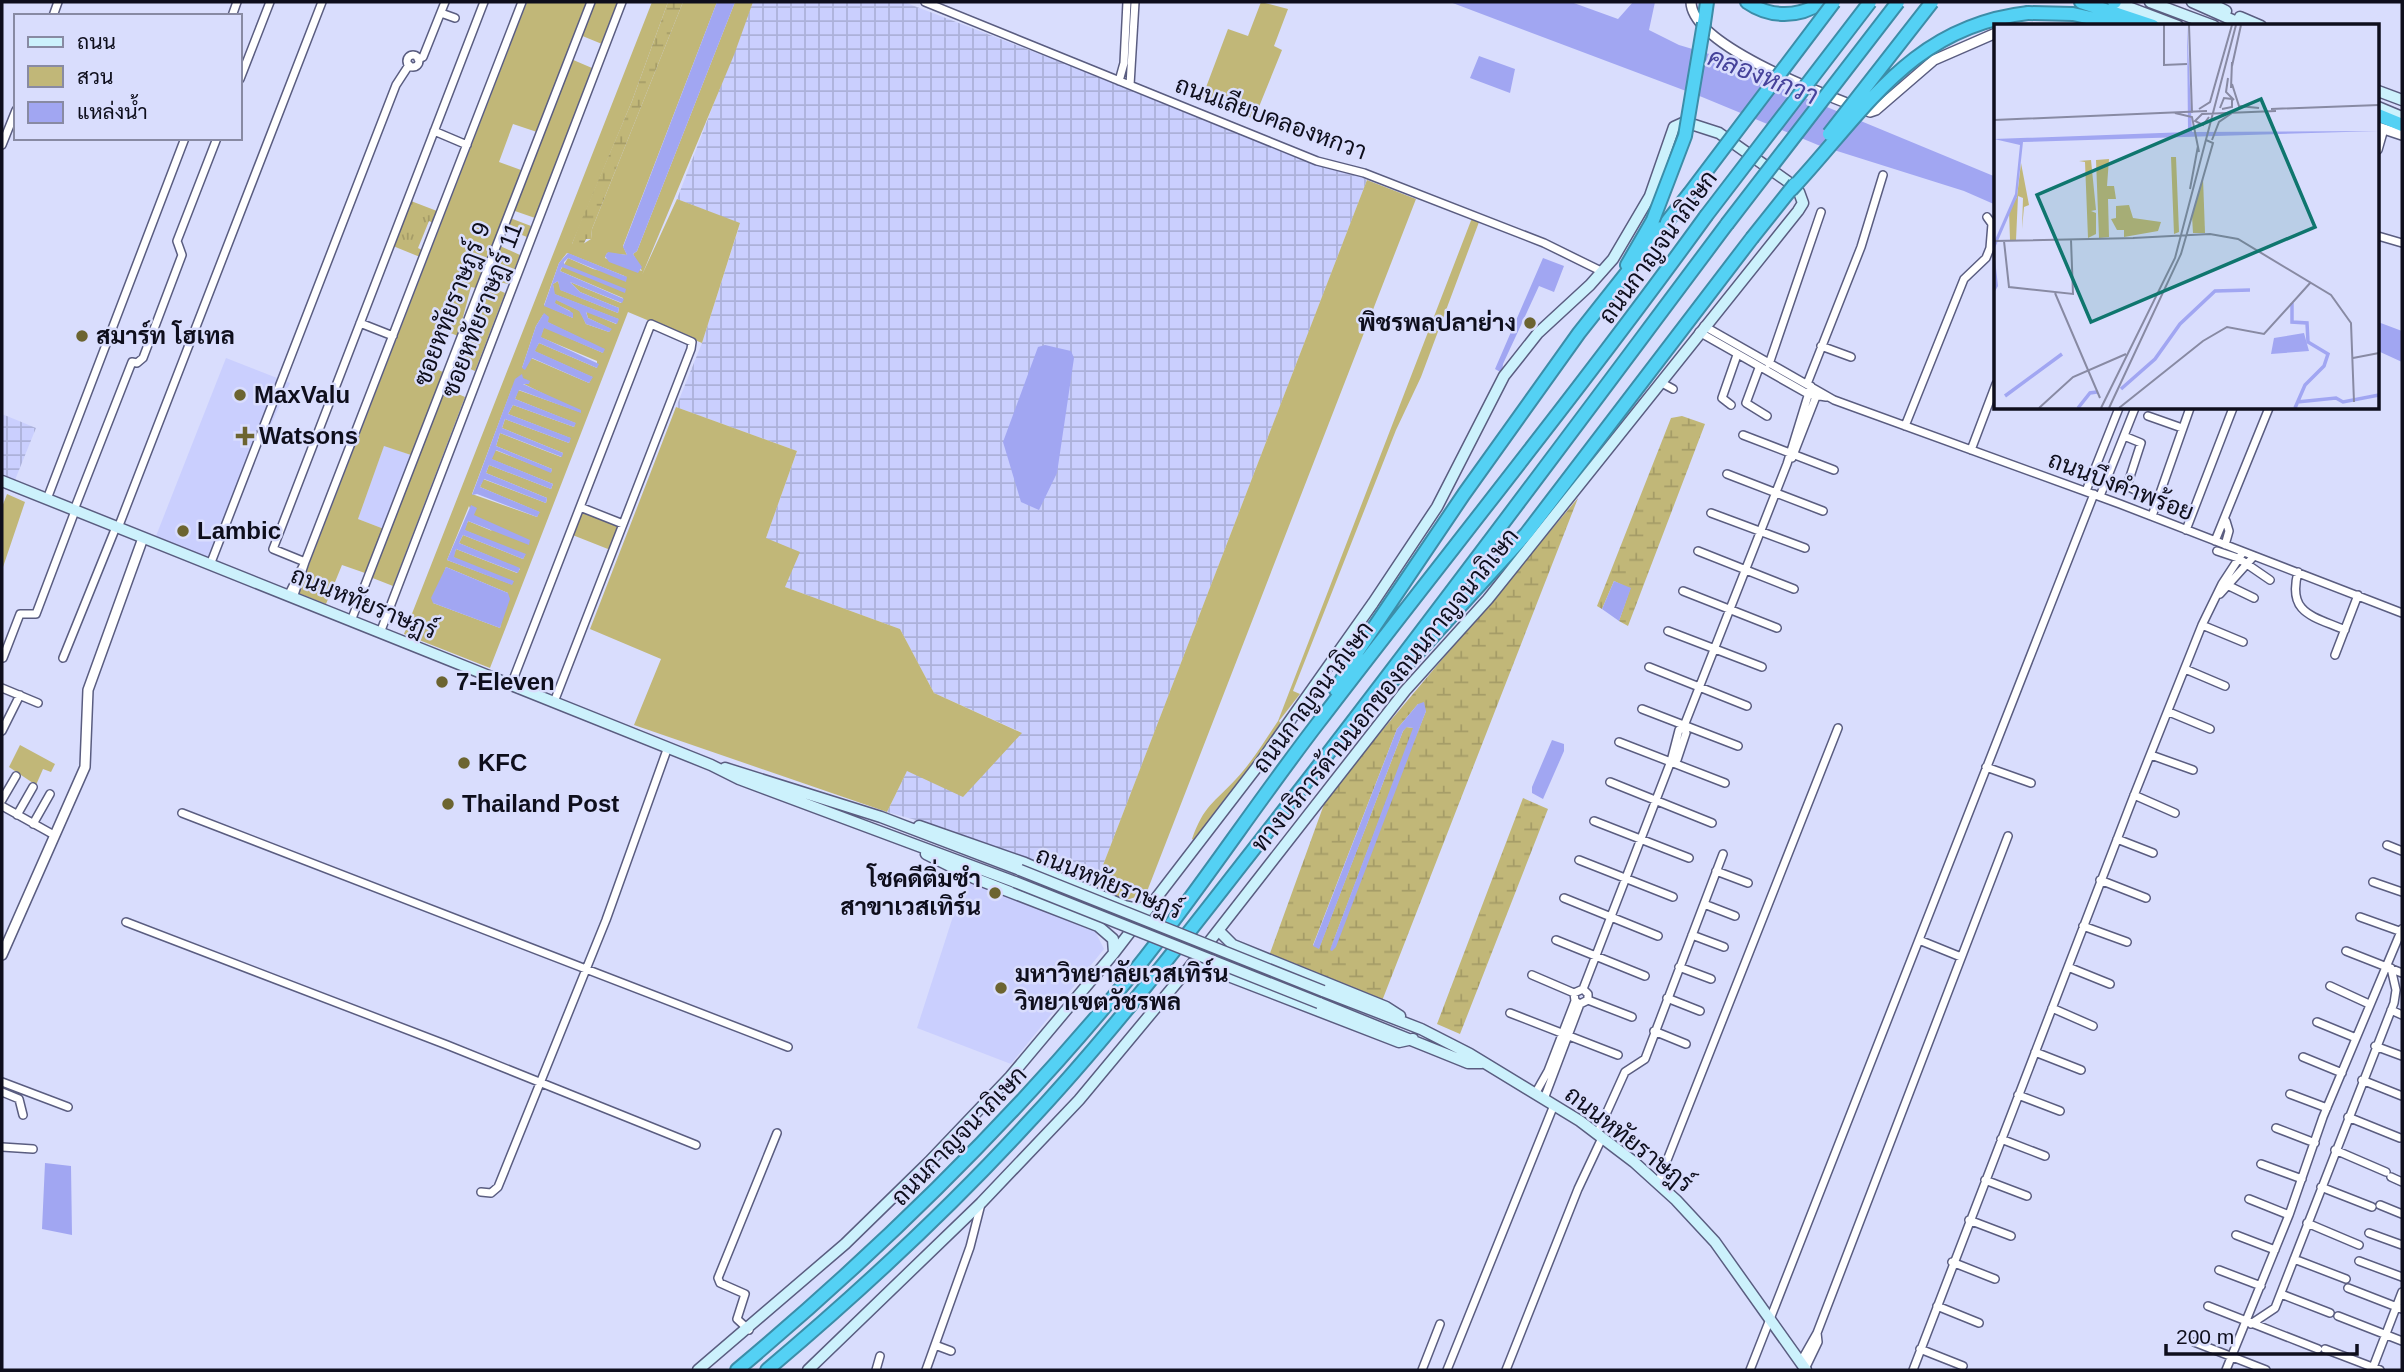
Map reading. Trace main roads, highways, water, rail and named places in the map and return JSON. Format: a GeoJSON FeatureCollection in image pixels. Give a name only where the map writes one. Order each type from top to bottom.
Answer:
{"type":"FeatureCollection","features":[{"type":"Feature","properties":{"kind":"highway"},"geometry":{"type":"LineString","coordinates":[[1315,726],[1358,651],[1464,494],[1614,286],[1653,220],[1685,136],[1707,2]]}},
{"type":"Feature","properties":{"kind":"highway"},"geometry":{"type":"LineString","coordinates":[[1747,2],[1765,12],[1788,14],[1804,11],[1822,2]]}},
{"type":"Feature","properties":{"kind":"highway"},"geometry":{"type":"LineString","coordinates":[[1614,286],[1639,260],[1834,2]]}},
{"type":"Feature","properties":{"kind":"highway","name":"ถนนกาญจนาภิเษก"},"geometry":{"type":"LineString","coordinates":[[737,1370],[893,1234],[1050,1071],[1115,994],[1208,876],[1315,726],[1629,323],[1706,216],[1870,2]]}},
{"type":"Feature","properties":{"kind":"highway","name":"ถนนกาญจนาภิเษก"},"geometry":{"type":"LineString","coordinates":[[767,1370],[853,1298],[1024,1127],[1130,1006],[1350,725],[1727,224],[1898,2]]}},
{"type":"Feature","properties":{"kind":"highway"},"geometry":{"type":"LineString","coordinates":[[1791,190],[1809,160],[1932,2]]}},
{"type":"Feature","properties":{"kind":"highway"},"geometry":{"type":"LineString","coordinates":[[2081,2],[2147,24]]}},
{"type":"Feature","properties":{"kind":"highway"},"geometry":{"type":"LineString","coordinates":[[1350,725],[1526,534],[1752,238],[1791,190],[1903,66],[1938,42],[1964,29],[2028,13],[2073,14],[2118,24]]}},
{"type":"Feature","properties":{"kind":"highway"},"geometry":{"type":"LineString","coordinates":[[2380,116],[2402,125]]}},
{"type":"Feature","properties":{"kind":"highway"},"geometry":{"type":"LineString","coordinates":[[724,1370],[773,1340]]}},
{"type":"Feature","properties":{"kind":"main road"},"geometry":{"type":"LineString","coordinates":[[2115,2],[2136,5],[2174,24]]}},
{"type":"Feature","properties":{"kind":"main road"},"geometry":{"type":"LineString","coordinates":[[2150,2],[2202,24]]}},
{"type":"Feature","properties":{"kind":"main road"},"geometry":{"type":"LineString","coordinates":[[2192,2],[2242,24]]}},
{"type":"Feature","properties":{"kind":"main road"},"geometry":{"type":"LineString","coordinates":[[2208,2],[2257,24]]}},
{"type":"Feature","properties":{"kind":"main road"},"geometry":{"type":"LineString","coordinates":[[2380,90],[2398,99]]}},
{"type":"Feature","properties":{"kind":"main road"},"geometry":{"type":"LineString","coordinates":[[2380,108],[2402,117]]}},
{"type":"Feature","properties":{"kind":"main road","name":"ทางบริการด้านนอกของถนนกาญจนาภิเษก"},"geometry":{"type":"LineString","coordinates":[[808,1370],[982,1203],[1079,1100],[1188,970],[1405,691],[1488,599],[1803,202],[1799,192],[1744,149],[1696,122],[1685,122],[1674,127],[1650,196],[1603,272],[1538,333],[1504,376],[1437,507],[1381,592],[1260,763],[1152,905]]}},
{"type":"Feature","properties":{"kind":"main road","name":"ถนนหทัยราษฎร์"},"geometry":{"type":"LineString","coordinates":[[2,481],[668,747],[739,779],[1016,882],[1468,1063],[1483,1063]]}},
{"type":"Feature","properties":{"kind":"main road","name":"ถนนหทัยราษฎร์"},"geometry":{"type":"LineString","coordinates":[[711,765],[742,771],[881,817],[1020,870],[1420,1029],[1483,1063],[1600,1136],[1658,1182],[1715,1242],[1804,1367]]}},
{"type":"Feature","properties":{"kind":"main road"},"geometry":{"type":"LineString","coordinates":[[881,817],[938,831],[1125,906],[1138,909],[1152,905]]}},
{"type":"Feature","properties":{"kind":"main road"},"geometry":{"type":"LineString","coordinates":[[875,830],[974,878],[1098,926],[1114,939],[1114,953]]}},
{"type":"Feature","properties":{"kind":"main road"},"geometry":{"type":"LineString","coordinates":[[698,1370],[845,1244],[929,1162],[1010,1077],[1152,905]]}},
{"type":"Feature","properties":{"kind":"main road"},"geometry":{"type":"LineString","coordinates":[[1219,930],[1233,945],[1243,950],[1386,1007],[1420,1029]]}},
{"type":"Feature","properties":{"kind":"main road"},"geometry":{"type":"LineString","coordinates":[[1231,978],[1229,963],[1243,950]]}},
{"type":"Feature","properties":{"kind":"main road"},"geometry":{"type":"LineString","coordinates":[[1188,970],[1205,967],[1399,1042],[1413,1039]]}},
{"type":"Feature","properties":{"kind":"water"},"geometry":{"type":"Polygon","coordinates":[[[717,2],[735,2],[637,251],[633,254],[642,267],[638,273],[609,262],[605,256],[608,252],[627,255],[623,247],[717,2]]]}},
{"type":"Feature","properties":{"kind":"water"},"geometry":{"type":"Polygon","coordinates":[[[1450,2],[1571,2],[1618,19],[1633,2],[1655,2],[1649,30],[1679,45],[1716,56],[1764,81],[1994,176],[1994,204],[1964,191],[1818,145],[1702,97],[1450,2]]]}},
{"type":"Feature","properties":{"kind":"water"},"geometry":{"type":"Polygon","coordinates":[[[1479,56],[1515,69],[1510,93],[1470,78],[1479,56]]]}},
{"type":"Feature","properties":{"kind":"water"},"geometry":{"type":"Polygon","coordinates":[[[568,253],[627,277],[626,282],[568,258],[564,262],[626,289],[625,293],[562,267],[560,271],[624,299],[622,303],[570,282],[580,292],[619,308],[618,313],[560,290],[558,281],[553,284],[555,294],[619,319],[617,324],[586,312],[588,318],[612,329],[609,332],[586,324],[579,311],[556,300],[555,303],[573,313],[573,318],[544,306],[559,263],[568,253]]]}},
{"type":"Feature","properties":{"kind":"water"},"geometry":{"type":"Polygon","coordinates":[[[1543,258],[1564,266],[1554,292],[1539,286],[1503,364],[1502,373],[1495,369],[1543,258]]]}},
{"type":"Feature","properties":{"kind":"water"},"geometry":{"type":"Polygon","coordinates":[[[544,313],[549,317],[548,322],[605,349],[603,353],[544,328],[541,337],[599,364],[597,368],[539,343],[535,351],[593,377],[589,383],[532,358],[525,370],[522,368],[536,326],[544,313]]]}},
{"type":"Feature","properties":{"kind":"water"},"geometry":{"type":"Polygon","coordinates":[[[2380,323],[2402,331],[2402,362],[2380,352],[2380,323]]]}},
{"type":"Feature","properties":{"kind":"water"},"geometry":{"type":"Polygon","coordinates":[[[1045,345],[1071,351],[1074,358],[1057,473],[1039,510],[1021,502],[1003,442],[1038,347],[1045,345]]]}},
{"type":"Feature","properties":{"kind":"water"},"geometry":{"type":"Polygon","coordinates":[[[522,374],[523,378],[530,381],[529,384],[523,384],[581,410],[581,413],[519,390],[515,399],[576,423],[574,427],[513,405],[508,414],[571,438],[569,443],[505,419],[502,428],[563,453],[562,457],[500,433],[496,446],[552,469],[551,473],[496,450],[492,459],[553,484],[551,489],[489,465],[486,473],[547,498],[546,503],[484,479],[480,487],[540,512],[537,517],[477,494],[472,495],[515,379],[522,374]]]}},
{"type":"Feature","properties":{"kind":"water"},"geometry":{"type":"Polygon","coordinates":[[[471,505],[477,508],[474,515],[530,540],[529,545],[468,521],[465,530],[526,554],[523,559],[463,535],[459,543],[520,568],[518,573],[456,549],[454,557],[514,581],[512,585],[447,560],[471,505]]]}},
{"type":"Feature","properties":{"kind":"water"},"geometry":{"type":"Polygon","coordinates":[[[446,567],[508,593],[510,599],[500,628],[433,603],[431,598],[446,567]]]}},
{"type":"Feature","properties":{"kind":"water"},"geometry":{"type":"Polygon","coordinates":[[[1614,581],[1631,588],[1619,621],[1602,609],[1614,581]]]}},
{"type":"Feature","properties":{"kind":"water"},"geometry":{"type":"Polygon","coordinates":[[[1424,702],[1426,711],[1336,947],[1330,950],[1413,728],[1407,727],[1403,731],[1319,949],[1313,946],[1397,729],[1418,704],[1424,702]]]}},
{"type":"Feature","properties":{"kind":"water"},"geometry":{"type":"Polygon","coordinates":[[[1552,740],[1564,744],[1564,751],[1543,799],[1532,793],[1532,787],[1552,740]]]}},
{"type":"Feature","properties":{"kind":"water"},"geometry":{"type":"Polygon","coordinates":[[[45,1163],[71,1166],[72,1235],[42,1229],[45,1163]]]}},
{"type":"Feature","properties":{"kind":"place","name":"พิชรพลปลาย่าง"},"geometry":{"type":"Point","coordinates":[1530,323]}},
{"type":"Feature","properties":{"kind":"place","name":"สมาร์ท โฮเทล"},"geometry":{"type":"Point","coordinates":[82,336]}},
{"type":"Feature","properties":{"kind":"place","name":"MaxValu"},"geometry":{"type":"Point","coordinates":[240,395]}},
{"type":"Feature","properties":{"kind":"place","name":"Watsons"},"geometry":{"type":"Point","coordinates":[245,436]}},
{"type":"Feature","properties":{"kind":"place","name":"Lambic"},"geometry":{"type":"Point","coordinates":[183,531]}},
{"type":"Feature","properties":{"kind":"place","name":"7-Eleven"},"geometry":{"type":"Point","coordinates":[442,682]}},
{"type":"Feature","properties":{"kind":"place","name":"KFC"},"geometry":{"type":"Point","coordinates":[464,763]}},
{"type":"Feature","properties":{"kind":"place","name":"Thailand Post"},"geometry":{"type":"Point","coordinates":[448,804]}},
{"type":"Feature","properties":{"kind":"place","name":"โชคดีติ่มซำ สาขาเวสเทิร์น"},"geometry":{"type":"Point","coordinates":[995,893]}},
{"type":"Feature","properties":{"kind":"place","name":"มหาวิทยาลัยเวสเทิร์น วิทยาเขตวัชรพล"},"geometry":{"type":"Point","coordinates":[1001,988]}},
{"type":"Feature","properties":{"kind":"water label","name":"คลองหกวา"},"geometry":{"type":"Point","coordinates":[1763,76]}}]}
